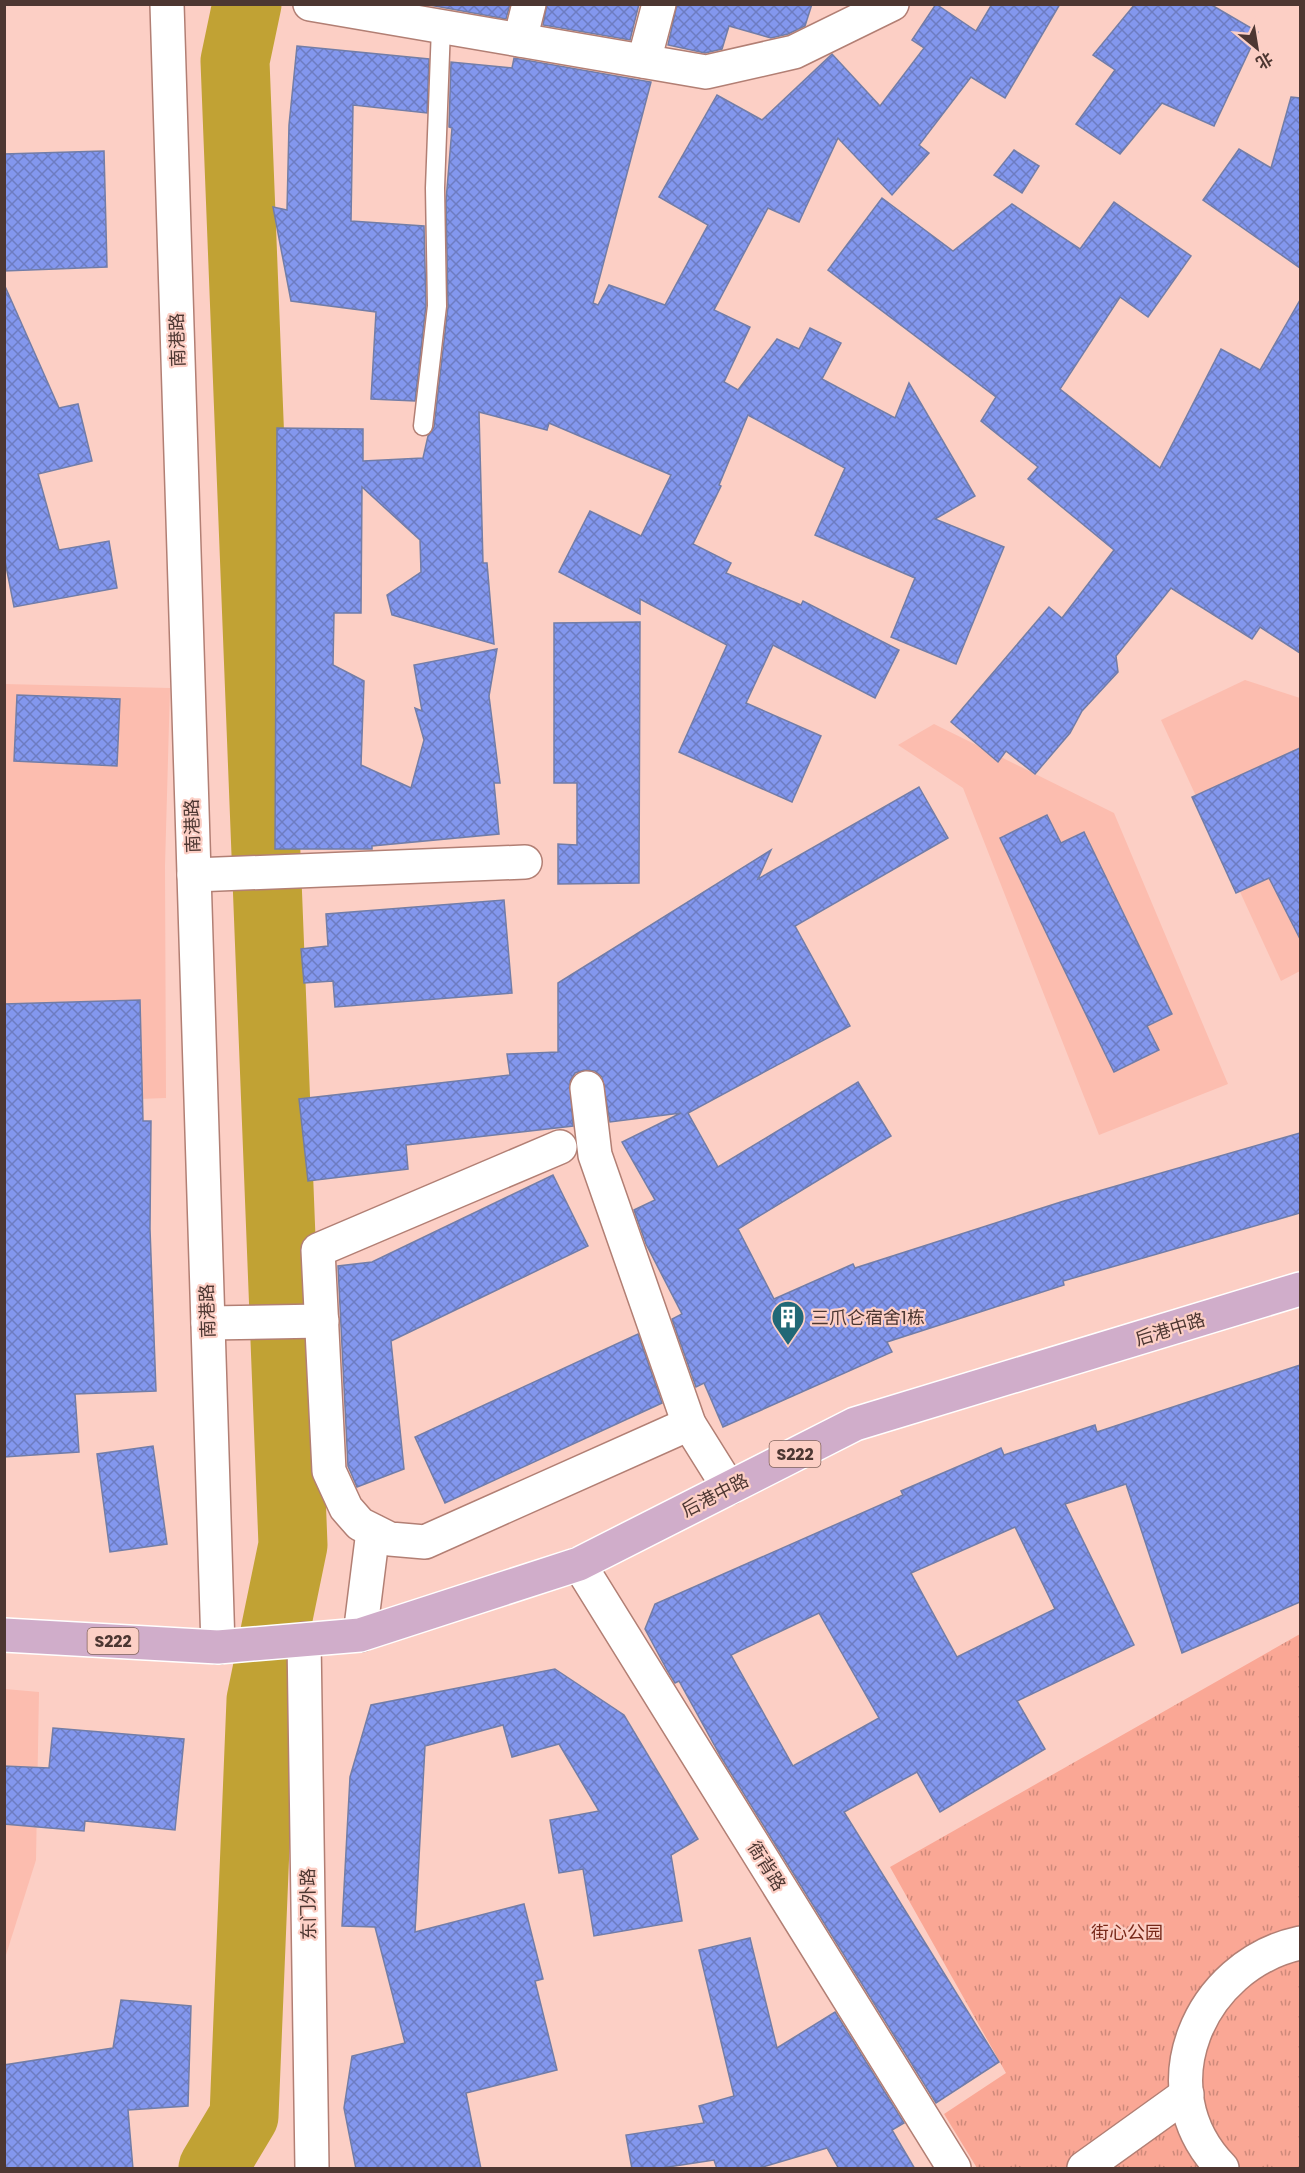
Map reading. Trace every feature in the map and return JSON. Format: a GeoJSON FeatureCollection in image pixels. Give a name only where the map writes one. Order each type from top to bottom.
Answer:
{"type":"FeatureCollection","features":[{"type":"Feature","properties":{"kind":"main road","name":"后港中路"},"geometry":{"type":"LineString","coordinates":[[302,1640],[360,1635],[579,1564],[855,1424],[1300,1289]]}},
{"type":"Feature","properties":{"kind":"main road","name":"S222"},"geometry":{"type":"LineString","coordinates":[[4,1635],[220,1647],[302,1640]]}},
{"type":"Feature","properties":{"kind":"street","name":"南港路"},"geometry":{"type":"LineString","coordinates":[[167,4],[220,1647]]}},
{"type":"Feature","properties":{"kind":"street"},"geometry":{"type":"LineString","coordinates":[[310,4],[399,12],[441,27],[706,72],[794,52],[892,4]]}},
{"type":"Feature","properties":{"kind":"street"},"geometry":{"type":"LineString","coordinates":[[520,40],[529,4]]}},
{"type":"Feature","properties":{"kind":"street"},"geometry":{"type":"LineString","coordinates":[[644,62],[659,4]]}},
{"type":"Feature","properties":{"kind":"street"},"geometry":{"type":"LineString","coordinates":[[196,874],[525,862]]}},
{"type":"Feature","properties":{"kind":"street"},"geometry":{"type":"LineString","coordinates":[[587,1088],[595,1155],[689,1424],[729,1488]]}},
{"type":"Feature","properties":{"kind":"street"},"geometry":{"type":"LineString","coordinates":[[560,1147],[318,1250],[329,1471],[346,1508],[360,1524],[390,1539],[425,1542],[689,1424]]}},
{"type":"Feature","properties":{"kind":"street"},"geometry":{"type":"LineString","coordinates":[[209,1323],[322,1321]]}},
{"type":"Feature","properties":{"kind":"street"},"geometry":{"type":"LineString","coordinates":[[360,1635],[373,1531]]}},
{"type":"Feature","properties":{"kind":"street","name":"衙背路"},"geometry":{"type":"LineString","coordinates":[[579,1564],[954,2169]]}},
{"type":"Feature","properties":{"kind":"street","name":"东门外路"},"geometry":{"type":"LineString","coordinates":[[302,1640],[312,2169]]}},
{"type":"Feature","properties":{"kind":"street"},"geometry":{"type":"LineString","coordinates":[[1222,2169],[1204,2144],[1193,2120],[1187,2094],[1187,2067],[1191,2040],[1216,1992],[1235,1973],[1258,1958],[1283,1947],[1300,1943]]}},
{"type":"Feature","properties":{"kind":"street"},"geometry":{"type":"LineString","coordinates":[[1084,2169],[1187,2094]]}},
{"type":"Feature","properties":{"kind":"lane"},"geometry":{"type":"LineString","coordinates":[[423,426],[437,306],[435,188],[441,27]]}},
{"type":"Feature","properties":{"kind":"shaded area"},"geometry":{"type":"Polygon","coordinates":[[[1245,680],[1300,698],[1300,971],[1281,981],[1161,720],[1245,680]]]}},
{"type":"Feature","properties":{"kind":"shaded area"},"geometry":{"type":"Polygon","coordinates":[[[4,684],[170,688],[165,866],[166,1098],[5,1104],[4,684]]]}},
{"type":"Feature","properties":{"kind":"shaded area"},"geometry":{"type":"Polygon","coordinates":[[[934,724],[1114,813],[1228,1084],[1099,1135],[963,788],[898,745],[934,724]]]}},
{"type":"Feature","properties":{"kind":"shaded area"},"geometry":{"type":"Polygon","coordinates":[[[5,1689],[39,1692],[36,1860],[5,1958],[5,1689]]]}},
{"type":"Feature","properties":{"kind":"green space","name":"街心公园"},"geometry":{"type":"Polygon","coordinates":[[[1300,1634],[1300,2168],[977,2168],[944,2114],[1006,2073],[890,1867],[1300,1634]]]}},
{"type":"Feature","properties":{"kind":"building"},"geometry":{"type":"Polygon","coordinates":[[[424,4],[510,4],[506,19],[424,4]]]}},
{"type":"Feature","properties":{"kind":"building"},"geometry":{"type":"Polygon","coordinates":[[[547,4],[639,4],[630,40],[543,25],[547,4]]]}},
{"type":"Feature","properties":{"kind":"building"},"geometry":{"type":"Polygon","coordinates":[[[677,4],[812,4],[805,26],[788,34],[771,38],[729,26],[722,49],[705,53],[668,45],[677,4]]]}},
{"type":"Feature","properties":{"kind":"building"},"geometry":{"type":"Polygon","coordinates":[[[936,4],[976,31],[992,4],[1060,4],[1005,98],[971,77],[919,145],[929,153],[892,195],[838,138],[799,222],[768,208],[714,310],[750,327],[724,382],[738,390],[777,339],[799,349],[810,328],[841,343],[822,379],[895,418],[909,383],[975,496],[935,519],[1004,547],[956,664],[891,637],[915,578],[815,535],[845,468],[748,415],[719,485],[721,486],[693,544],[731,563],[726,573],[801,605],[803,601],[899,650],[875,698],[773,645],[746,703],[821,736],[792,802],[679,752],[727,645],[640,599],[640,614],[559,572],[590,511],[641,536],[671,475],[549,423],[547,430],[479,412],[483,563],[487,563],[494,644],[392,615],[387,595],[421,572],[420,540],[362,487],[361,613],[334,613],[333,665],[364,681],[361,765],[411,788],[424,740],[415,708],[422,711],[414,665],[497,649],[489,696],[500,783],[494,783],[499,834],[372,846],[372,849],[275,849],[277,428],[363,429],[363,461],[423,458],[428,436],[434,427],[448,307],[446,201],[452,128],[449,127],[451,62],[512,68],[514,58],[651,82],[593,303],[598,305],[609,285],[665,305],[708,225],[659,197],[717,95],[762,120],[832,54],[880,106],[924,48],[912,40],[936,4]]]}},
{"type":"Feature","properties":{"kind":"building"},"geometry":{"type":"Polygon","coordinates":[[[1135,4],[1210,4],[1258,32],[1214,126],[1162,103],[1120,154],[1076,124],[1115,70],[1093,55],[1135,4]]]}},
{"type":"Feature","properties":{"kind":"building"},"geometry":{"type":"Polygon","coordinates":[[[297,46],[429,59],[427,113],[353,105],[351,221],[424,226],[426,305],[415,401],[371,399],[376,312],[291,301],[273,207],[287,210],[289,125],[297,46]]]}},
{"type":"Feature","properties":{"kind":"building"},"geometry":{"type":"Polygon","coordinates":[[[1291,97],[1300,98],[1300,268],[1203,200],[1239,149],[1271,168],[1291,97]]]}},
{"type":"Feature","properties":{"kind":"building"},"geometry":{"type":"Polygon","coordinates":[[[1014,150],[1039,166],[1022,193],[994,175],[1014,150]]]}},
{"type":"Feature","properties":{"kind":"building"},"geometry":{"type":"Polygon","coordinates":[[[104,151],[107,267],[4,271],[4,154],[104,151]]]}},
{"type":"Feature","properties":{"kind":"building"},"geometry":{"type":"Polygon","coordinates":[[[882,198],[953,251],[1012,204],[1080,249],[1114,202],[1191,256],[1148,317],[1120,297],[1060,389],[1160,468],[1221,349],[1260,370],[1300,300],[1300,653],[1260,627],[1252,639],[1171,588],[1116,656],[1118,672],[1082,711],[1070,733],[1035,774],[1006,751],[998,762],[951,722],[1049,607],[1062,618],[1114,550],[1028,479],[1038,467],[981,421],[996,397],[828,270],[882,198]]]}},
{"type":"Feature","properties":{"kind":"building"},"geometry":{"type":"Polygon","coordinates":[[[4,284],[59,408],[78,404],[92,461],[38,474],[59,550],[109,541],[117,588],[14,607],[4,556],[4,284]]]}},
{"type":"Feature","properties":{"kind":"building"},"geometry":{"type":"Polygon","coordinates":[[[640,622],[639,883],[558,884],[558,844],[577,845],[577,783],[554,783],[554,623],[640,622]]]}},
{"type":"Feature","properties":{"kind":"building"},"geometry":{"type":"Polygon","coordinates":[[[17,695],[120,699],[117,766],[14,761],[17,695]]]}},
{"type":"Feature","properties":{"kind":"building"},"geometry":{"type":"Polygon","coordinates":[[[1300,748],[1300,939],[1269,878],[1236,893],[1192,797],[1300,748]]]}},
{"type":"Feature","properties":{"kind":"building"},"geometry":{"type":"Polygon","coordinates":[[[919,787],[948,838],[795,926],[850,1026],[688,1113],[718,1167],[858,1082],[891,1136],[738,1229],[774,1299],[853,1264],[855,1268],[1064,1201],[1300,1133],[1300,1213],[1063,1281],[1064,1285],[887,1342],[892,1352],[723,1427],[704,1383],[696,1387],[672,1319],[682,1314],[646,1244],[634,1210],[655,1200],[622,1142],[681,1113],[610,1122],[602,1077],[595,1071],[584,1070],[575,1073],[570,1081],[573,1126],[406,1145],[408,1169],[308,1181],[299,1099],[510,1075],[507,1054],[558,1052],[558,983],[771,850],[758,879],[919,787]]]}},
{"type":"Feature","properties":{"kind":"building"},"geometry":{"type":"Polygon","coordinates":[[[1047,815],[1061,843],[1084,832],[1172,1014],[1147,1026],[1159,1050],[1114,1072],[1000,838],[1047,815]]]}},
{"type":"Feature","properties":{"kind":"building"},"geometry":{"type":"Polygon","coordinates":[[[504,900],[512,993],[335,1007],[333,981],[304,983],[301,949],[328,946],[326,914],[504,900]]]}},
{"type":"Feature","properties":{"kind":"building"},"geometry":{"type":"Polygon","coordinates":[[[140,1000],[143,1121],[151,1121],[150,1229],[156,1391],[75,1394],[79,1452],[4,1457],[4,1004],[140,1000]]]}},
{"type":"Feature","properties":{"kind":"building"},"geometry":{"type":"Polygon","coordinates":[[[553,1175],[588,1246],[391,1341],[404,1469],[357,1487],[348,1466],[338,1266],[372,1262],[553,1175]]]}},
{"type":"Feature","properties":{"kind":"building"},"geometry":{"type":"Polygon","coordinates":[[[638,1334],[662,1403],[445,1503],[415,1437],[638,1334]]]}},
{"type":"Feature","properties":{"kind":"building"},"geometry":{"type":"Polygon","coordinates":[[[1300,1365],[1300,1602],[1182,1653],[1126,1484],[1065,1504],[1134,1645],[1017,1701],[1045,1749],[940,1812],[917,1772],[844,1812],[999,2062],[936,2103],[721,1757],[679,1681],[675,1683],[667,1670],[645,1629],[655,1604],[903,1495],[901,1491],[1001,1448],[1004,1455],[1095,1425],[1097,1432],[1300,1365]],[[1015,1527],[911,1573],[957,1657],[1055,1609],[1015,1527]],[[819,1613],[731,1655],[793,1766],[879,1718],[819,1613]]]}},
{"type":"Feature","properties":{"kind":"building"},"geometry":{"type":"Polygon","coordinates":[[[153,1446],[167,1544],[110,1552],[97,1454],[153,1446]]]}},
{"type":"Feature","properties":{"kind":"building"},"geometry":{"type":"Polygon","coordinates":[[[555,1669],[624,1715],[698,1839],[671,1855],[682,1921],[594,1936],[583,1869],[559,1873],[550,1820],[599,1811],[559,1744],[512,1757],[503,1725],[425,1746],[415,1932],[524,1904],[543,1979],[535,1981],[557,2070],[466,2093],[481,2169],[356,2169],[344,2108],[352,2056],[405,2043],[375,1927],[342,1926],[350,1777],[371,1705],[555,1669]]]}},
{"type":"Feature","properties":{"kind":"building"},"geometry":{"type":"Polygon","coordinates":[[[53,1728],[184,1739],[175,1830],[85,1821],[84,1831],[4,1824],[4,1766],[49,1768],[53,1728]]]}},
{"type":"Feature","properties":{"kind":"building"},"geometry":{"type":"Polygon","coordinates":[[[750,1938],[777,2048],[835,2012],[904,2123],[892,2130],[915,2169],[839,2169],[827,2148],[756,2169],[717,2169],[714,2160],[655,2169],[632,2169],[626,2135],[704,2123],[699,2106],[734,2096],[699,1950],[750,1938]]]}},
{"type":"Feature","properties":{"kind":"building"},"geometry":{"type":"Polygon","coordinates":[[[121,2000],[191,2006],[188,2106],[128,2110],[133,2169],[4,2169],[4,2065],[113,2048],[121,2000]]]}},
{"type":"Feature","properties":{"kind":"waterway"},"geometry":{"type":"LineString","coordinates":[[213,2168],[244,2116],[261,1700],[293,1545],[235,61],[247,4]]}},
{"type":"Feature","properties":{"kind":"place","name":"三爪仑宿舍1栋"},"geometry":{"type":"Point","coordinates":[788,1346]}}]}
